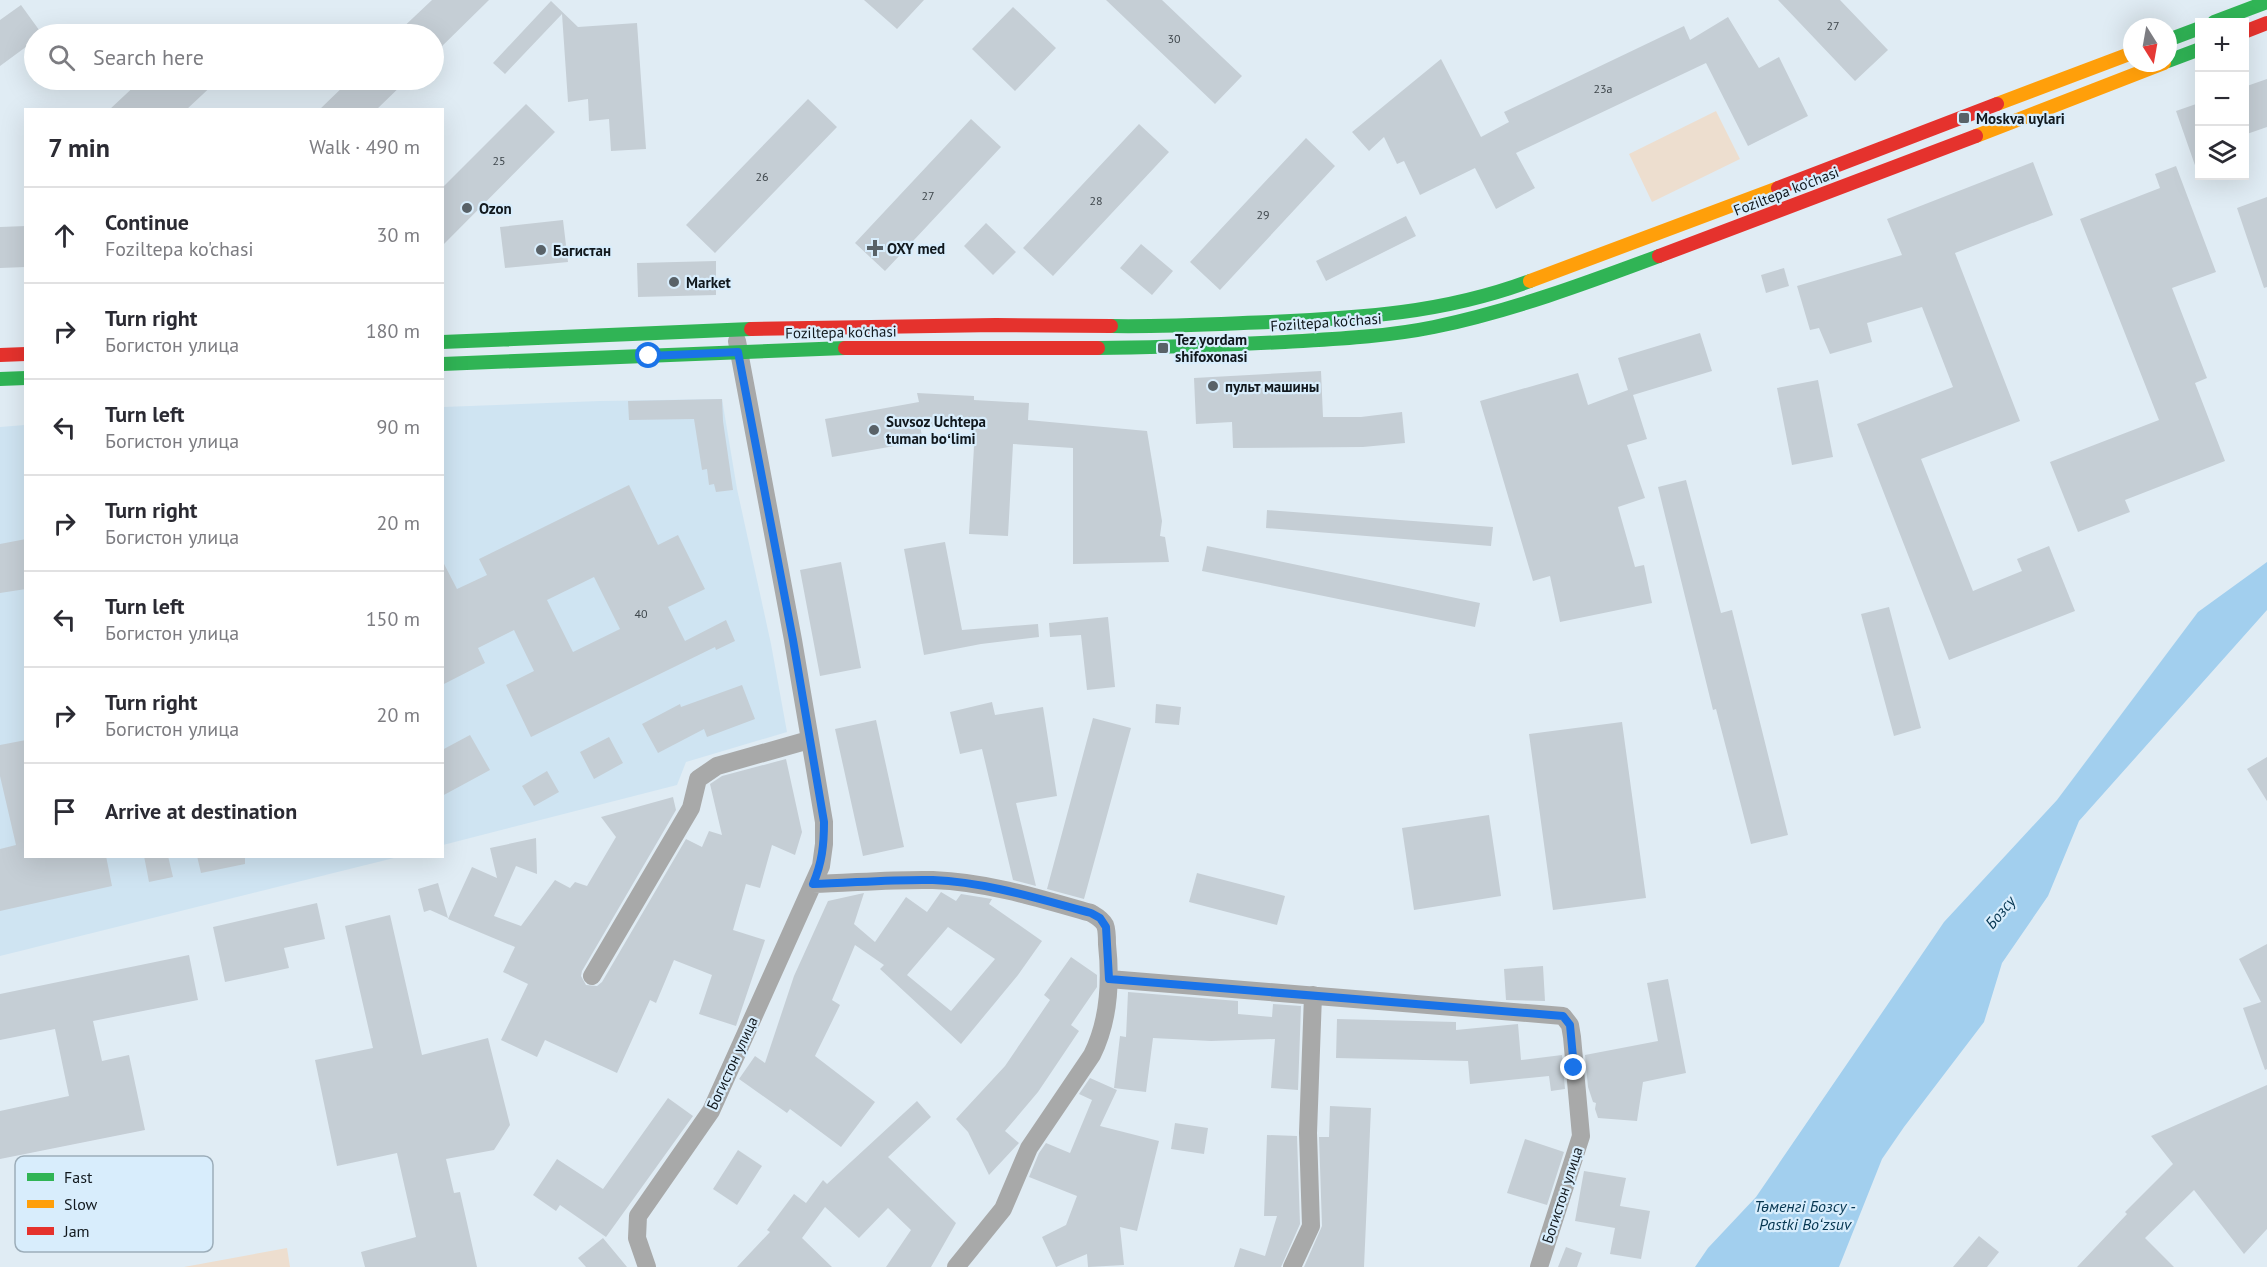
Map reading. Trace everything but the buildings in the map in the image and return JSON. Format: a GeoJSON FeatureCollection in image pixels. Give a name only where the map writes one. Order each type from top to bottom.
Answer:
{"type":"FeatureCollection","features":[{"type":"Feature","properties":{"kind":"main road"},"geometry":{"type":"LineString","coordinates":[[2225,18],[2267,2]]}},
{"type":"Feature","properties":{"kind":"main road"},"geometry":{"type":"LineString","coordinates":[[2249,30],[2267,23]]}},
{"type":"Feature","properties":{"kind":"main road"},"geometry":{"type":"LineString","coordinates":[[2177,37],[2195,30]]}},
{"type":"Feature","properties":{"kind":"main road"},"geometry":{"type":"LineString","coordinates":[[2177,58],[2195,51]]}},
{"type":"Feature","properties":{"kind":"main road","name":"Foziltepa ko'chasi"},"geometry":{"type":"LineString","coordinates":[[444,342],[737,330],[996,325],[1162,327],[1353,318],[1424,310],[1459,303],[1515,286],[2123,56]]}},
{"type":"Feature","properties":{"kind":"main road","name":"Foziltepa ko'chasi"},"geometry":{"type":"LineString","coordinates":[[444,364],[738,352],[951,347],[1162,348],[1355,338],[1431,328],[1493,314],[1560,293],[2141,72]]}},
{"type":"Feature","properties":{"kind":"main road"},"geometry":{"type":"LineString","coordinates":[[0,355],[24,354]]}},
{"type":"Feature","properties":{"kind":"main road"},"geometry":{"type":"LineString","coordinates":[[0,379],[24,378]]}},
{"type":"Feature","properties":{"kind":"street","name":"Богистон улица"},"geometry":{"type":"LineString","coordinates":[[647,1267],[637,1238],[638,1216],[711,1111],[821,866],[824,833],[793,640],[738,352],[737,330]]}},
{"type":"Feature","properties":{"kind":"street"},"geometry":{"type":"LineString","coordinates":[[592,976],[691,808],[698,779],[717,766],[809,740]]}},
{"type":"Feature","properties":{"kind":"street"},"geometry":{"type":"LineString","coordinates":[[813,884],[933,880],[964,883],[1029,896],[1091,913],[1100,918],[1106,927],[1109,979],[1105,1018],[1100,1039],[1092,1055],[1029,1148],[1003,1209],[956,1267]]}},
{"type":"Feature","properties":{"kind":"street","name":"Богистон улица"},"geometry":{"type":"LineString","coordinates":[[1109,979],[1563,1016],[1570,1025],[1572,1037],[1581,1136],[1539,1267]]}},
{"type":"Feature","properties":{"kind":"street"},"geometry":{"type":"LineString","coordinates":[[1292,1267],[1311,1226],[1308,1133],[1313,995]]}},
{"type":"Feature","properties":{"kind":"shaded area"},"geometry":{"type":"Polygon","coordinates":[[[1716,111],[1740,159],[1652,202],[1629,154],[1716,111]]]}},
{"type":"Feature","properties":{"kind":"shaded area"},"geometry":{"type":"Polygon","coordinates":[[[722,399],[737,489],[771,644],[787,732],[686,762],[677,785],[444,845],[444,407],[722,399]]]}},
{"type":"Feature","properties":{"kind":"shaded area"},"geometry":{"type":"Polygon","coordinates":[[[24,425],[24,858],[394,858],[0,956],[0,427],[24,425]]]}},
{"type":"Feature","properties":{"kind":"shaded area"},"geometry":{"type":"Polygon","coordinates":[[[287,1248],[290,1267],[184,1267],[287,1248]]]}},
{"type":"Feature","properties":{"kind":"water","name":"Төменгі Бозсу - Pastki Boʻzsuv"},"geometry":{"type":"Polygon","coordinates":[[[2267,562],[2267,610],[2079,821],[2048,896],[2002,963],[1984,1022],[1882,1159],[1839,1267],[1695,1267],[1708,1248],[1756,1197],[1944,922],[2057,800],[2198,612],[2267,562]]]}},
{"type":"Feature","properties":{"kind":"traffic: fast"},"geometry":{"type":"LineString","coordinates":[[2225,18],[2267,2]]}},
{"type":"Feature","properties":{"kind":"traffic: fast"},"geometry":{"type":"LineString","coordinates":[[2177,37],[2195,30]]}},
{"type":"Feature","properties":{"kind":"traffic: fast"},"geometry":{"type":"LineString","coordinates":[[2177,58],[2195,51]]}},
{"type":"Feature","properties":{"kind":"traffic: fast"},"geometry":{"type":"LineString","coordinates":[[1098,348],[1285,342],[1360,337],[1416,330],[1463,321],[1519,305],[1659,256]]}},
{"type":"Feature","properties":{"kind":"traffic: fast"},"geometry":{"type":"LineString","coordinates":[[1111,326],[1210,324],[1370,316],[1434,307],[1498,292],[1530,281]]}},
{"type":"Feature","properties":{"kind":"traffic: fast"},"geometry":{"type":"LineString","coordinates":[[444,342],[751,329]]}},
{"type":"Feature","properties":{"kind":"traffic: fast"},"geometry":{"type":"LineString","coordinates":[[444,364],[845,348]]}},
{"type":"Feature","properties":{"kind":"traffic: fast"},"geometry":{"type":"LineString","coordinates":[[0,379],[24,378]]}},
{"type":"Feature","properties":{"kind":"traffic: slow"},"geometry":{"type":"LineString","coordinates":[[1997,104],[2123,56]]}},
{"type":"Feature","properties":{"kind":"traffic: slow"},"geometry":{"type":"LineString","coordinates":[[1976,136],[2141,72]]}},
{"type":"Feature","properties":{"kind":"traffic: slow"},"geometry":{"type":"LineString","coordinates":[[1530,281],[1778,188]]}},
{"type":"Feature","properties":{"kind":"traffic: jam"},"geometry":{"type":"LineString","coordinates":[[2249,30],[2267,23]]}},
{"type":"Feature","properties":{"kind":"traffic: jam"},"geometry":{"type":"LineString","coordinates":[[1778,188],[1997,104]]}},
{"type":"Feature","properties":{"kind":"traffic: jam"},"geometry":{"type":"LineString","coordinates":[[1659,256],[1976,136]]}},
{"type":"Feature","properties":{"kind":"traffic: jam"},"geometry":{"type":"LineString","coordinates":[[751,329],[996,325],[1111,326]]}},
{"type":"Feature","properties":{"kind":"traffic: jam"},"geometry":{"type":"LineString","coordinates":[[845,348],[1098,348]]}},
{"type":"Feature","properties":{"kind":"traffic: jam"},"geometry":{"type":"LineString","coordinates":[[0,355],[24,354]]}},
{"type":"Feature","properties":{"kind":"place","name":"Moskva uylari"},"geometry":{"type":"Point","coordinates":[1964,118]}},
{"type":"Feature","properties":{"kind":"place","name":"Ozon"},"geometry":{"type":"Point","coordinates":[467,208]}},
{"type":"Feature","properties":{"kind":"place","name":"OXY med"},"geometry":{"type":"Point","coordinates":[875,248]}},
{"type":"Feature","properties":{"kind":"place","name":"Багистан"},"geometry":{"type":"Point","coordinates":[541,250]}},
{"type":"Feature","properties":{"kind":"place","name":"Market"},"geometry":{"type":"Point","coordinates":[674,282]}},
{"type":"Feature","properties":{"kind":"place","name":"Tez yordam shifoxonasi"},"geometry":{"type":"Point","coordinates":[1163,348]}},
{"type":"Feature","properties":{"kind":"place","name":"пульт машины"},"geometry":{"type":"Point","coordinates":[1213,386]}},
{"type":"Feature","properties":{"kind":"place","name":"Suvsoz Uchtepa tuman boʻlimi"},"geometry":{"type":"Point","coordinates":[874,430]}},
{"type":"Feature","properties":{"kind":"route"},"geometry":{"type":"LineString","coordinates":[[649,356],[738,352],[793,640],[824,822],[821,866],[813,884],[933,880],[974,884],[1091,913],[1100,918],[1106,927],[1109,979],[1563,1016],[1570,1025],[1574,1068]]}},
{"type":"Feature","properties":{"kind":"water label","name":"Бозсу"},"geometry":{"type":"Point","coordinates":[2000,912]}}]}
